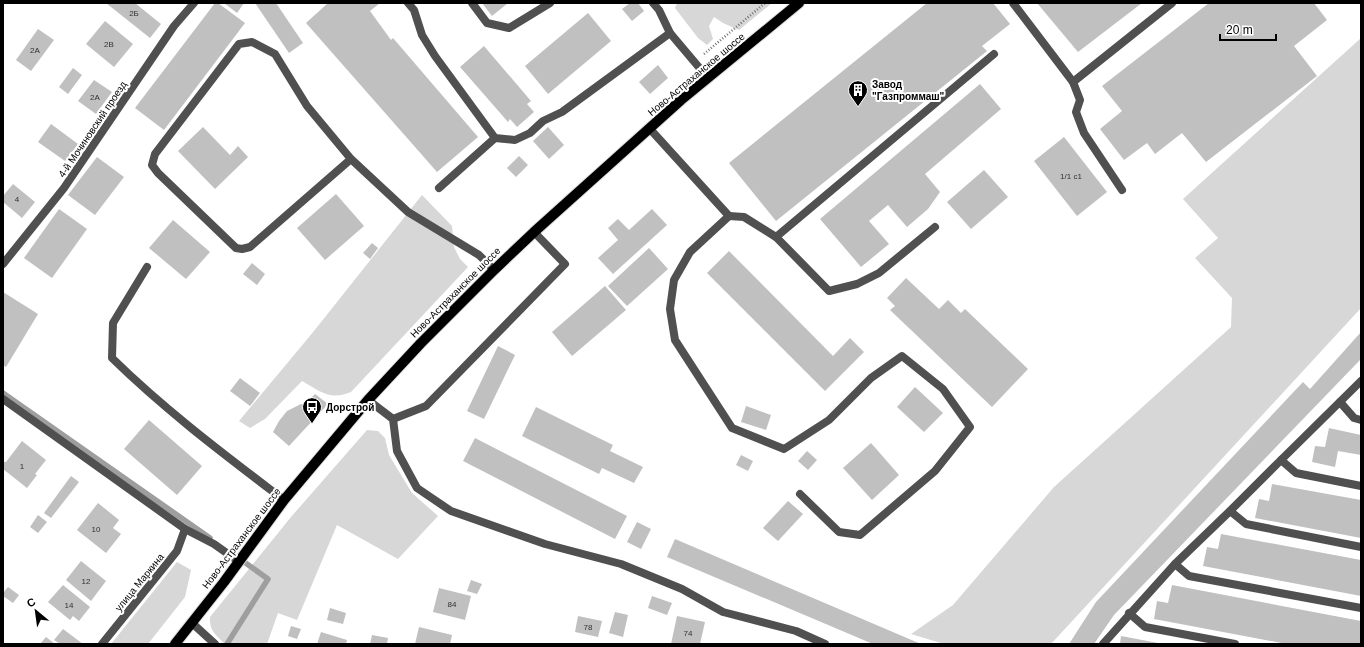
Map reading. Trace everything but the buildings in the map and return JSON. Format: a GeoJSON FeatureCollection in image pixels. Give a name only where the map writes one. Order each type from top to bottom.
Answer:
{"type":"FeatureCollection","features":[{"type":"Feature","properties":{"kind":"main road","name":"Ново-Астраханское шоссе"},"geometry":{"type":"LineString","coordinates":[[175,644],[284,500],[368,400],[421,343],[534,232],[681,100],[799,3]]}},
{"type":"Feature","properties":{"kind":"street","name":"4-й Мочиновский проезд"},"geometry":{"type":"LineString","coordinates":[[3,264],[64,188],[174,26],[194,3]]}},
{"type":"Feature","properties":{"kind":"street"},"geometry":{"type":"LineString","coordinates":[[408,3],[414,10],[422,35],[435,56],[496,138]]}},
{"type":"Feature","properties":{"kind":"street"},"geometry":{"type":"LineString","coordinates":[[472,3],[487,22],[509,28],[550,3]]}},
{"type":"Feature","properties":{"kind":"street"},"geometry":{"type":"LineString","coordinates":[[653,3],[670,33],[708,78]]}},
{"type":"Feature","properties":{"kind":"street"},"geometry":{"type":"LineString","coordinates":[[1014,3],[1074,82],[1080,100],[1076,112],[1084,133],[1122,190]]}},
{"type":"Feature","properties":{"kind":"street"},"geometry":{"type":"LineString","coordinates":[[1074,82],[1172,3]]}},
{"type":"Feature","properties":{"kind":"street"},"geometry":{"type":"LineString","coordinates":[[439,188],[496,138],[515,140],[530,133],[543,121],[562,112],[670,33]]}},
{"type":"Feature","properties":{"kind":"street"},"geometry":{"type":"LineString","coordinates":[[351,159],[250,247],[242,250],[236,248],[158,174],[152,165],[154,154],[239,44],[252,42],[275,54],[307,106],[351,159],[408,212],[479,255],[494,270]]}},
{"type":"Feature","properties":{"kind":"street"},"geometry":{"type":"LineString","coordinates":[[776,237],[994,54]]}},
{"type":"Feature","properties":{"kind":"street"},"geometry":{"type":"LineString","coordinates":[[650,129],[729,216],[744,217],[776,237],[829,291],[857,284],[879,274],[935,227]]}},
{"type":"Feature","properties":{"kind":"street"},"geometry":{"type":"LineString","coordinates":[[729,216],[690,252],[674,280],[670,309],[675,340],[732,428],[784,449],[829,420],[870,378],[902,356],[943,389],[970,427],[935,471],[860,535],[839,532],[800,494]]}},
{"type":"Feature","properties":{"kind":"street"},"geometry":{"type":"LineString","coordinates":[[393,419],[426,406],[565,264],[534,232]]}},
{"type":"Feature","properties":{"kind":"street"},"geometry":{"type":"LineString","coordinates":[[147,267],[113,323],[112,358],[138,383],[210,443],[284,500]]}},
{"type":"Feature","properties":{"kind":"street"},"geometry":{"type":"LineString","coordinates":[[1103,644],[1129,613],[1175,564],[1361,380]]}},
{"type":"Feature","properties":{"kind":"street"},"geometry":{"type":"LineString","coordinates":[[3,399],[185,529],[214,544],[238,562]]}},
{"type":"Feature","properties":{"kind":"street"},"geometry":{"type":"LineString","coordinates":[[368,400],[393,419],[397,451],[417,488],[451,511],[545,544],[621,564],[682,589],[723,612],[796,631],[825,644]]}},
{"type":"Feature","properties":{"kind":"street"},"geometry":{"type":"LineString","coordinates":[[1340,402],[1354,418],[1361,420]]}},
{"type":"Feature","properties":{"kind":"street"},"geometry":{"type":"LineString","coordinates":[[1281,460],[1296,473],[1361,486]]}},
{"type":"Feature","properties":{"kind":"street"},"geometry":{"type":"LineString","coordinates":[[1230,511],[1246,524],[1361,546]]}},
{"type":"Feature","properties":{"kind":"street","name":"улица Маркина"},"geometry":{"type":"LineString","coordinates":[[102,644],[177,550],[185,529]]}},
{"type":"Feature","properties":{"kind":"street"},"geometry":{"type":"LineString","coordinates":[[1175,564],[1189,576],[1361,608]]}},
{"type":"Feature","properties":{"kind":"street"},"geometry":{"type":"LineString","coordinates":[[1129,613],[1145,627],[1235,644]]}},
{"type":"Feature","properties":{"kind":"street"},"geometry":{"type":"LineString","coordinates":[[192,623],[215,644]]}},
{"type":"Feature","properties":{"kind":"path"},"geometry":{"type":"LineString","coordinates":[[694,62],[765,3]]}},
{"type":"Feature","properties":{"kind":"shaded area"},"geometry":{"type":"Polygon","coordinates":[[[677,3],[772,3],[739,30],[714,17],[709,26],[713,39],[707,45],[698,38],[675,8],[677,3]]]}},
{"type":"Feature","properties":{"kind":"shaded area"},"geometry":{"type":"Polygon","coordinates":[[[1361,38],[1361,308],[1051,644],[944,644],[911,634],[953,605],[1054,487],[1231,327],[1232,298],[1195,258],[1218,238],[1183,199],[1361,38]]]}},
{"type":"Feature","properties":{"kind":"shaded area"},"geometry":{"type":"Polygon","coordinates":[[[422,195],[452,226],[454,247],[460,259],[468,267],[351,392],[343,395],[325,394],[302,381],[265,419],[250,428],[239,421],[314,331],[422,195]]]}},
{"type":"Feature","properties":{"kind":"shaded area"},"geometry":{"type":"Polygon","coordinates":[[[367,430],[378,431],[385,438],[389,455],[412,493],[438,516],[398,559],[337,525],[297,620],[278,613],[267,644],[225,644],[212,629],[210,617],[291,517],[367,430]]]}},
{"type":"Feature","properties":{"kind":"shaded area"},"geometry":{"type":"Polygon","coordinates":[[[177,562],[191,570],[185,597],[148,644],[111,644],[177,562]]]}},
{"type":"Feature","properties":{"kind":"waterway"},"geometry":{"type":"LineString","coordinates":[[3,393],[210,538]]}},
{"type":"Feature","properties":{"kind":"waterway"},"geometry":{"type":"LineString","coordinates":[[227,644],[268,579],[240,559]]}},
{"type":"Feature","properties":{"kind":"place","name":"Завод \"Газпроммаш\""},"geometry":{"type":"Point","coordinates":[858,107]}},
{"type":"Feature","properties":{"kind":"place","name":"Дорстрой"},"geometry":{"type":"Point","coordinates":[312,424]}}]}
